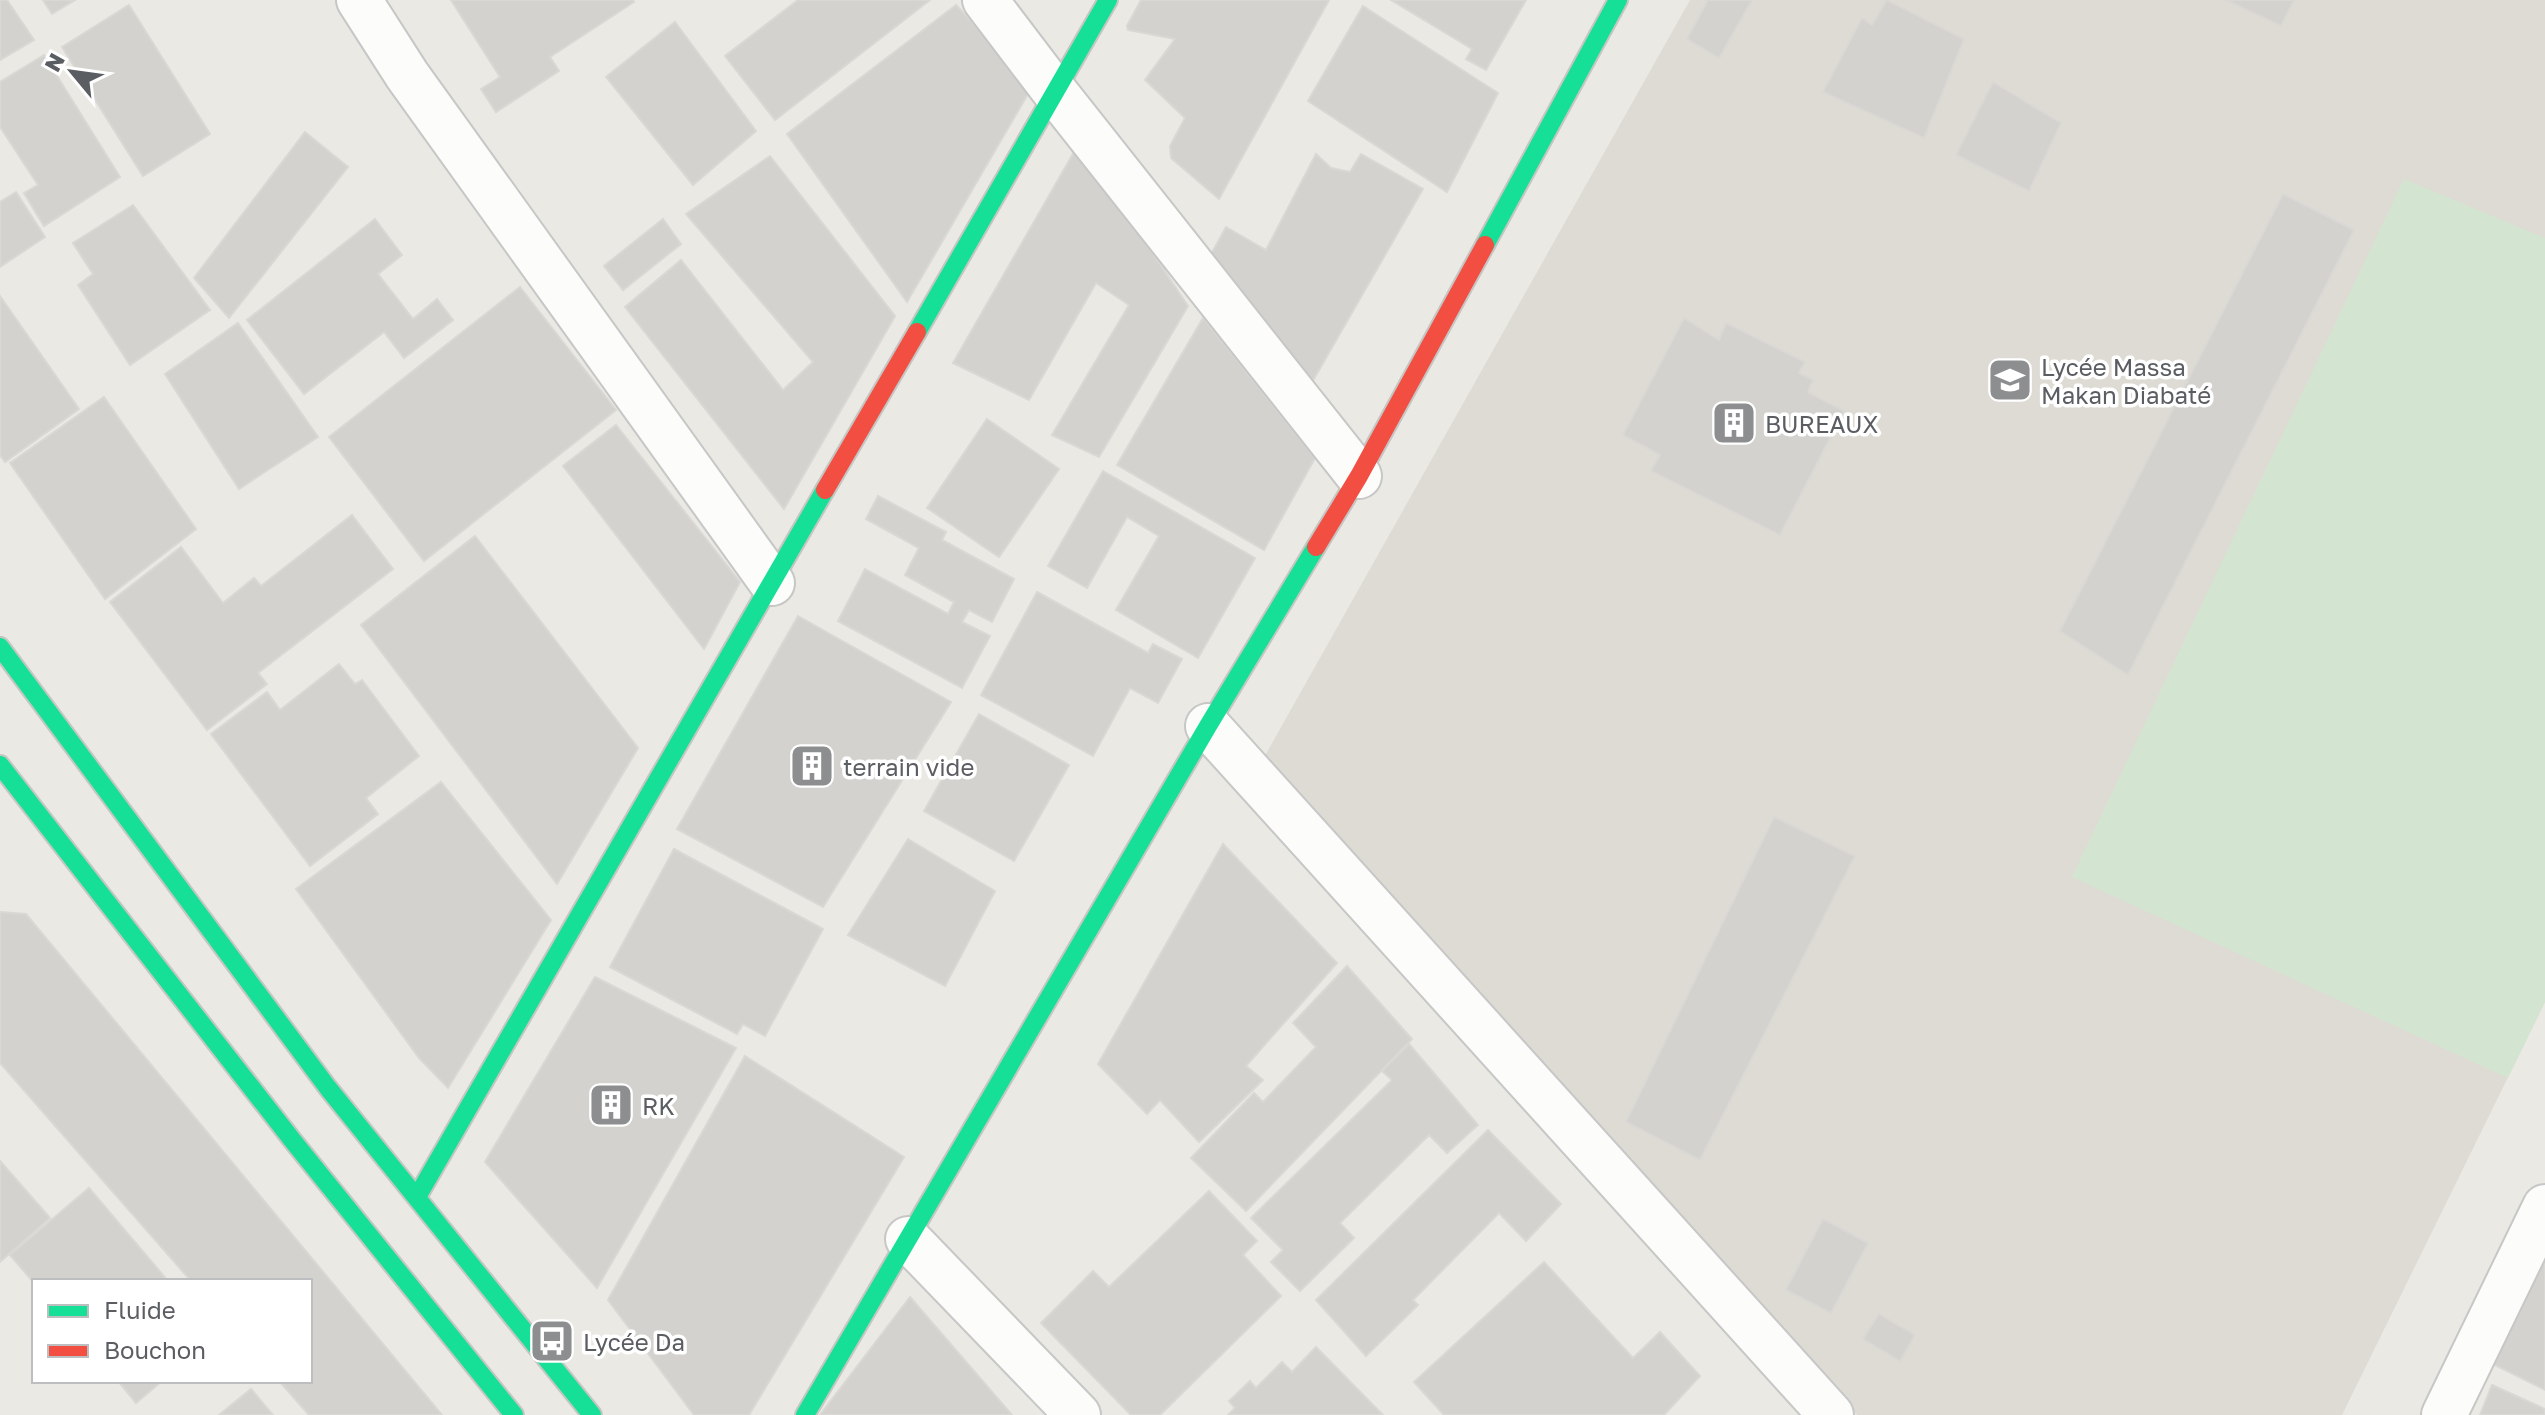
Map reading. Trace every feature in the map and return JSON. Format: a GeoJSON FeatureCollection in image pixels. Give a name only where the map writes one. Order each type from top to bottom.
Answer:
{"type":"FeatureCollection","features":[{"type":"Feature","properties":{"kind":"street"},"geometry":{"type":"LineString","coordinates":[[359,0],[407,75],[772,583]]}},
{"type":"Feature","properties":{"kind":"street"},"geometry":{"type":"LineString","coordinates":[[985,0],[1359,476]]}},
{"type":"Feature","properties":{"kind":"street"},"geometry":{"type":"LineString","coordinates":[[417,1197],[1108,0]]}},
{"type":"Feature","properties":{"kind":"street"},"geometry":{"type":"LineString","coordinates":[[805,1415],[1208,726],[1359,476],[1618,0]]}},
{"type":"Feature","properties":{"kind":"street"},"geometry":{"type":"LineString","coordinates":[[0,647],[328,1088],[592,1415]]}},
{"type":"Feature","properties":{"kind":"street"},"geometry":{"type":"LineString","coordinates":[[1208,726],[1831,1415]]}},
{"type":"Feature","properties":{"kind":"street"},"geometry":{"type":"LineString","coordinates":[[0,765],[283,1129],[514,1415]]}},
{"type":"Feature","properties":{"kind":"street"},"geometry":{"type":"LineString","coordinates":[[2444,1415],[2545,1207]]}},
{"type":"Feature","properties":{"kind":"street"},"geometry":{"type":"LineString","coordinates":[[908,1239],[1078,1415]]}},
{"type":"Feature","properties":{"kind":"shaded area","name":"Lycée Massa Makan Diabaté"},"geometry":{"type":"Polygon","coordinates":[[[1690,0],[2545,0],[2545,1002],[2342,1415],[1857,1415],[1262,761],[1690,0]]]}},
{"type":"Feature","properties":{"kind":"green space"},"geometry":{"type":"Polygon","coordinates":[[[2404,179],[2545,238],[2545,1002],[2508,1078],[2072,877],[2404,179]]]}},
{"type":"Feature","properties":{"kind":"building"},"geometry":{"type":"Polygon","coordinates":[[[0,0],[7,0],[34,40],[0,60],[0,0]]]}},
{"type":"Feature","properties":{"kind":"building"},"geometry":{"type":"Polygon","coordinates":[[[43,0],[75,0],[52,14],[43,0]]]}},
{"type":"Feature","properties":{"kind":"building"},"geometry":{"type":"Polygon","coordinates":[[[451,0],[634,2],[550,57],[559,71],[496,112],[481,89],[500,77],[451,0]]]}},
{"type":"Feature","properties":{"kind":"building"},"geometry":{"type":"Polygon","coordinates":[[[798,0],[930,0],[775,120],[725,56],[798,0]]]}},
{"type":"Feature","properties":{"kind":"building"},"geometry":{"type":"Polygon","coordinates":[[[1141,0],[1329,0],[1219,199],[1171,158],[1170,146],[1185,118],[1145,80],[1175,39],[1128,30],[1127,26],[1141,0]]]}},
{"type":"Feature","properties":{"kind":"building"},"geometry":{"type":"Polygon","coordinates":[[[1391,0],[1526,0],[1486,70],[1466,59],[1472,49],[1391,0]]]}},
{"type":"Feature","properties":{"kind":"building"},"geometry":{"type":"Polygon","coordinates":[[[1708,0],[1752,0],[1719,58],[1687,39],[1708,0]]]}},
{"type":"Feature","properties":{"kind":"building"},"geometry":{"type":"Polygon","coordinates":[[[1887,0],[1964,39],[1924,138],[1823,92],[1862,18],[1872,25],[1887,0]]]}},
{"type":"Feature","properties":{"kind":"building"},"geometry":{"type":"Polygon","coordinates":[[[2226,0],[2294,0],[2281,26],[2226,0]]]}},
{"type":"Feature","properties":{"kind":"building"},"geometry":{"type":"Polygon","coordinates":[[[129,5],[210,134],[143,176],[62,47],[129,5]]]}},
{"type":"Feature","properties":{"kind":"building"},"geometry":{"type":"Polygon","coordinates":[[[956,5],[1032,87],[907,302],[787,134],[956,5]]]}},
{"type":"Feature","properties":{"kind":"building"},"geometry":{"type":"Polygon","coordinates":[[[1363,6],[1498,93],[1447,192],[1308,101],[1363,6]]]}},
{"type":"Feature","properties":{"kind":"building"},"geometry":{"type":"Polygon","coordinates":[[[675,22],[756,131],[693,185],[606,77],[675,22]]]}},
{"type":"Feature","properties":{"kind":"building"},"geometry":{"type":"Polygon","coordinates":[[[44,55],[120,177],[44,226],[24,193],[38,185],[0,127],[0,82],[44,55]]]}},
{"type":"Feature","properties":{"kind":"building"},"geometry":{"type":"Polygon","coordinates":[[[1993,82],[2061,123],[2029,191],[1956,155],[1993,82]]]}},
{"type":"Feature","properties":{"kind":"building"},"geometry":{"type":"Polygon","coordinates":[[[305,132],[348,167],[229,318],[194,278],[305,132]]]}},
{"type":"Feature","properties":{"kind":"building"},"geometry":{"type":"Polygon","coordinates":[[[1074,152],[1127,215],[1188,306],[1099,457],[1052,435],[1129,305],[1096,283],[1029,400],[953,363],[1074,152]]]}},
{"type":"Feature","properties":{"kind":"building"},"geometry":{"type":"Polygon","coordinates":[[[1316,154],[1331,168],[1350,172],[1361,154],[1423,189],[1307,391],[1205,265],[1226,227],[1266,250],[1316,154]]]}},
{"type":"Feature","properties":{"kind":"building"},"geometry":{"type":"Polygon","coordinates":[[[770,156],[895,316],[784,509],[625,307],[681,260],[783,390],[813,362],[686,214],[770,156]]]}},
{"type":"Feature","properties":{"kind":"building"},"geometry":{"type":"Polygon","coordinates":[[[16,192],[45,237],[0,267],[0,202],[16,192]]]}},
{"type":"Feature","properties":{"kind":"building"},"geometry":{"type":"Polygon","coordinates":[[[2283,194],[2354,230],[2128,675],[2060,631],[2283,194]]]}},
{"type":"Feature","properties":{"kind":"building"},"geometry":{"type":"Polygon","coordinates":[[[133,205],[210,310],[130,365],[78,285],[93,274],[73,243],[133,205]]]}},
{"type":"Feature","properties":{"kind":"building"},"geometry":{"type":"Polygon","coordinates":[[[375,219],[402,255],[378,274],[413,319],[437,299],[453,320],[404,358],[384,332],[304,394],[247,320],[375,219]]]}},
{"type":"Feature","properties":{"kind":"building"},"geometry":{"type":"Polygon","coordinates":[[[663,219],[681,244],[623,290],[604,266],[663,219]]]}},
{"type":"Feature","properties":{"kind":"building"},"geometry":{"type":"Polygon","coordinates":[[[520,287],[616,410],[424,561],[329,437],[520,287]]]}},
{"type":"Feature","properties":{"kind":"building"},"geometry":{"type":"Polygon","coordinates":[[[0,296],[79,409],[5,462],[0,455],[0,296]]]}},
{"type":"Feature","properties":{"kind":"building"},"geometry":{"type":"Polygon","coordinates":[[[1203,318],[1315,458],[1264,550],[1117,465],[1203,318]]]}},
{"type":"Feature","properties":{"kind":"building","name":"BUREAUX"},"geometry":{"type":"Polygon","coordinates":[[[1684,318],[1719,340],[1726,323],[1805,362],[1799,373],[1813,380],[1808,392],[1844,411],[1780,535],[1651,471],[1660,455],[1623,435],[1684,318]]]}},
{"type":"Feature","properties":{"kind":"building"},"geometry":{"type":"Polygon","coordinates":[[[238,323],[318,437],[239,489],[165,374],[238,323]]]}},
{"type":"Feature","properties":{"kind":"building"},"geometry":{"type":"Polygon","coordinates":[[[104,397],[196,529],[105,599],[10,463],[104,397]]]}},
{"type":"Feature","properties":{"kind":"building"},"geometry":{"type":"Polygon","coordinates":[[[987,419],[1059,469],[999,557],[927,508],[987,419]]]}},
{"type":"Feature","properties":{"kind":"building"},"geometry":{"type":"Polygon","coordinates":[[[616,425],[740,582],[704,649],[563,466],[616,425]]]}},
{"type":"Feature","properties":{"kind":"building"},"geometry":{"type":"Polygon","coordinates":[[[1103,471],[1255,558],[1198,658],[1116,610],[1159,536],[1127,517],[1087,588],[1048,566],[1103,471]]]}},
{"type":"Feature","properties":{"kind":"building"},"geometry":{"type":"Polygon","coordinates":[[[878,496],[946,532],[942,540],[1014,579],[992,622],[969,610],[962,622],[990,636],[962,688],[838,621],[865,569],[948,614],[954,602],[905,575],[919,548],[866,519],[878,496]]]}},
{"type":"Feature","properties":{"kind":"building"},"geometry":{"type":"Polygon","coordinates":[[[352,515],[393,569],[258,673],[267,684],[207,730],[110,602],[181,547],[223,603],[254,578],[261,586],[352,515]]]}},
{"type":"Feature","properties":{"kind":"building"},"geometry":{"type":"Polygon","coordinates":[[[475,536],[638,748],[557,884],[361,625],[475,536]]]}},
{"type":"Feature","properties":{"kind":"building"},"geometry":{"type":"Polygon","coordinates":[[[1037,592],[1148,653],[1153,644],[1182,659],[1158,703],[1130,688],[1093,756],[981,695],[1037,592]]]}},
{"type":"Feature","properties":{"kind":"building","name":"terrain vide"},"geometry":{"type":"Polygon","coordinates":[[[798,616],[951,702],[823,907],[677,829],[798,616]]]}},
{"type":"Feature","properties":{"kind":"building"},"geometry":{"type":"Polygon","coordinates":[[[339,664],[355,684],[362,680],[419,756],[366,798],[378,814],[310,866],[211,734],[267,692],[280,710],[339,664]]]}},
{"type":"Feature","properties":{"kind":"building"},"geometry":{"type":"Polygon","coordinates":[[[979,714],[1069,765],[1014,861],[924,811],[979,714]]]}},
{"type":"Feature","properties":{"kind":"building"},"geometry":{"type":"Polygon","coordinates":[[[441,782],[551,920],[448,1088],[419,1058],[296,889],[441,782]]]}},
{"type":"Feature","properties":{"kind":"building"},"geometry":{"type":"Polygon","coordinates":[[[1774,817],[1855,856],[1700,1160],[1626,1122],[1774,817]]]}},
{"type":"Feature","properties":{"kind":"building"},"geometry":{"type":"Polygon","coordinates":[[[908,839],[995,891],[945,986],[848,935],[908,839]]]}},
{"type":"Feature","properties":{"kind":"building"},"geometry":{"type":"Polygon","coordinates":[[[1223,844],[1337,963],[1246,1066],[1263,1080],[1199,1142],[1160,1100],[1147,1114],[1098,1064],[1223,844]]]}},
{"type":"Feature","properties":{"kind":"building"},"geometry":{"type":"Polygon","coordinates":[[[674,849],[823,929],[765,1036],[743,1024],[737,1034],[610,967],[674,849]]]}},
{"type":"Feature","properties":{"kind":"building"},"geometry":{"type":"Polygon","coordinates":[[[0,912],[26,914],[442,1415],[309,1415],[281,1383],[312,1383],[312,1279],[189,1279],[0,1063],[0,912]]]}},
{"type":"Feature","properties":{"kind":"building"},"geometry":{"type":"Polygon","coordinates":[[[1347,966],[1412,1039],[1246,1211],[1191,1158],[1254,1093],[1263,1102],[1316,1047],[1293,1023],[1347,966]]]}},
{"type":"Feature","properties":{"kind":"building","name":"RK"},"geometry":{"type":"Polygon","coordinates":[[[595,977],[736,1048],[597,1288],[485,1162],[595,977]]]}},
{"type":"Feature","properties":{"kind":"building"},"geometry":{"type":"Polygon","coordinates":[[[1409,1044],[1478,1125],[1447,1153],[1429,1135],[1340,1223],[1354,1238],[1300,1291],[1271,1262],[1283,1250],[1251,1218],[1392,1080],[1382,1071],[1409,1044]]]}},
{"type":"Feature","properties":{"kind":"building"},"geometry":{"type":"Polygon","coordinates":[[[745,1056],[904,1157],[749,1415],[694,1415],[608,1300],[745,1056]]]}},
{"type":"Feature","properties":{"kind":"building"},"geometry":{"type":"Polygon","coordinates":[[[1488,1130],[1561,1204],[1526,1241],[1499,1213],[1413,1300],[1418,1305],[1366,1356],[1316,1300],[1488,1130]]]}},
{"type":"Feature","properties":{"kind":"building"},"geometry":{"type":"Polygon","coordinates":[[[0,1161],[50,1218],[0,1262],[0,1161]]]}},
{"type":"Feature","properties":{"kind":"building"},"geometry":{"type":"Polygon","coordinates":[[[89,1188],[166,1279],[32,1281],[10,1255],[89,1188]]]}},
{"type":"Feature","properties":{"kind":"building"},"geometry":{"type":"Polygon","coordinates":[[[1209,1191],[1257,1241],[1243,1255],[1281,1296],[1160,1415],[1131,1415],[1041,1323],[1093,1271],[1109,1287],[1209,1191]]]}},
{"type":"Feature","properties":{"kind":"building"},"geometry":{"type":"Polygon","coordinates":[[[1823,1219],[1868,1243],[1831,1313],[1786,1290],[1823,1219]]]}},
{"type":"Feature","properties":{"kind":"building"},"geometry":{"type":"Polygon","coordinates":[[[2545,1245],[2545,1390],[2493,1364],[2522,1306],[2517,1303],[2545,1245]]]}},
{"type":"Feature","properties":{"kind":"building"},"geometry":{"type":"Polygon","coordinates":[[[1544,1262],[1633,1358],[1660,1332],[1700,1376],[1664,1415],[1444,1415],[1414,1382],[1544,1262]]]}},
{"type":"Feature","properties":{"kind":"building"},"geometry":{"type":"Polygon","coordinates":[[[910,1297],[1012,1415],[820,1415],[910,1297]]]}},
{"type":"Feature","properties":{"kind":"building"},"geometry":{"type":"Polygon","coordinates":[[[1879,1314],[1915,1335],[1900,1361],[1863,1339],[1879,1314]]]}},
{"type":"Feature","properties":{"kind":"building"},"geometry":{"type":"Polygon","coordinates":[[[1316,1347],[1383,1415],[1228,1415],[1235,1408],[1229,1401],[1250,1381],[1256,1388],[1282,1362],[1292,1372],[1316,1347]]]}},
{"type":"Feature","properties":{"kind":"building"},"geometry":{"type":"Polygon","coordinates":[[[120,1383],[160,1383],[136,1403],[120,1383]]]}},
{"type":"Feature","properties":{"kind":"building"},"geometry":{"type":"Polygon","coordinates":[[[2492,1385],[2545,1409],[2545,1415],[2480,1415],[2492,1385]]]}},
{"type":"Feature","properties":{"kind":"building"},"geometry":{"type":"Polygon","coordinates":[[[251,1389],[273,1415],[219,1415],[251,1389]]]}},
{"type":"Feature","properties":{"kind":"traffic: fast"},"geometry":{"type":"LineString","coordinates":[[917,332],[1108,0]]}},
{"type":"Feature","properties":{"kind":"traffic: fast"},"geometry":{"type":"LineString","coordinates":[[1485,245],[1618,0]]}},
{"type":"Feature","properties":{"kind":"traffic: fast"},"geometry":{"type":"LineString","coordinates":[[417,1197],[825,490]]}},
{"type":"Feature","properties":{"kind":"traffic: fast"},"geometry":{"type":"LineString","coordinates":[[805,1415],[1316,547]]}},
{"type":"Feature","properties":{"kind":"traffic: fast"},"geometry":{"type":"LineString","coordinates":[[0,647],[328,1088],[592,1415]]}},
{"type":"Feature","properties":{"kind":"traffic: fast"},"geometry":{"type":"LineString","coordinates":[[0,765],[293,1141],[514,1415]]}},
{"type":"Feature","properties":{"kind":"traffic: jam"},"geometry":{"type":"LineString","coordinates":[[1316,547],[1359,476],[1485,245]]}},
{"type":"Feature","properties":{"kind":"traffic: jam"},"geometry":{"type":"LineString","coordinates":[[825,490],[917,332]]}},
{"type":"Feature","properties":{"kind":"place","name":"Lycée Massa Makan Diabaté"},"geometry":{"type":"Point","coordinates":[2010,380]}},
{"type":"Feature","properties":{"kind":"place","name":"BUREAUX"},"geometry":{"type":"Point","coordinates":[1734,423]}},
{"type":"Feature","properties":{"kind":"place","name":"terrain vide"},"geometry":{"type":"Point","coordinates":[812,766]}},
{"type":"Feature","properties":{"kind":"place","name":"RK"},"geometry":{"type":"Point","coordinates":[611,1105]}},
{"type":"Feature","properties":{"kind":"place","name":"Lycée Da"},"geometry":{"type":"Point","coordinates":[552,1341]}}]}
